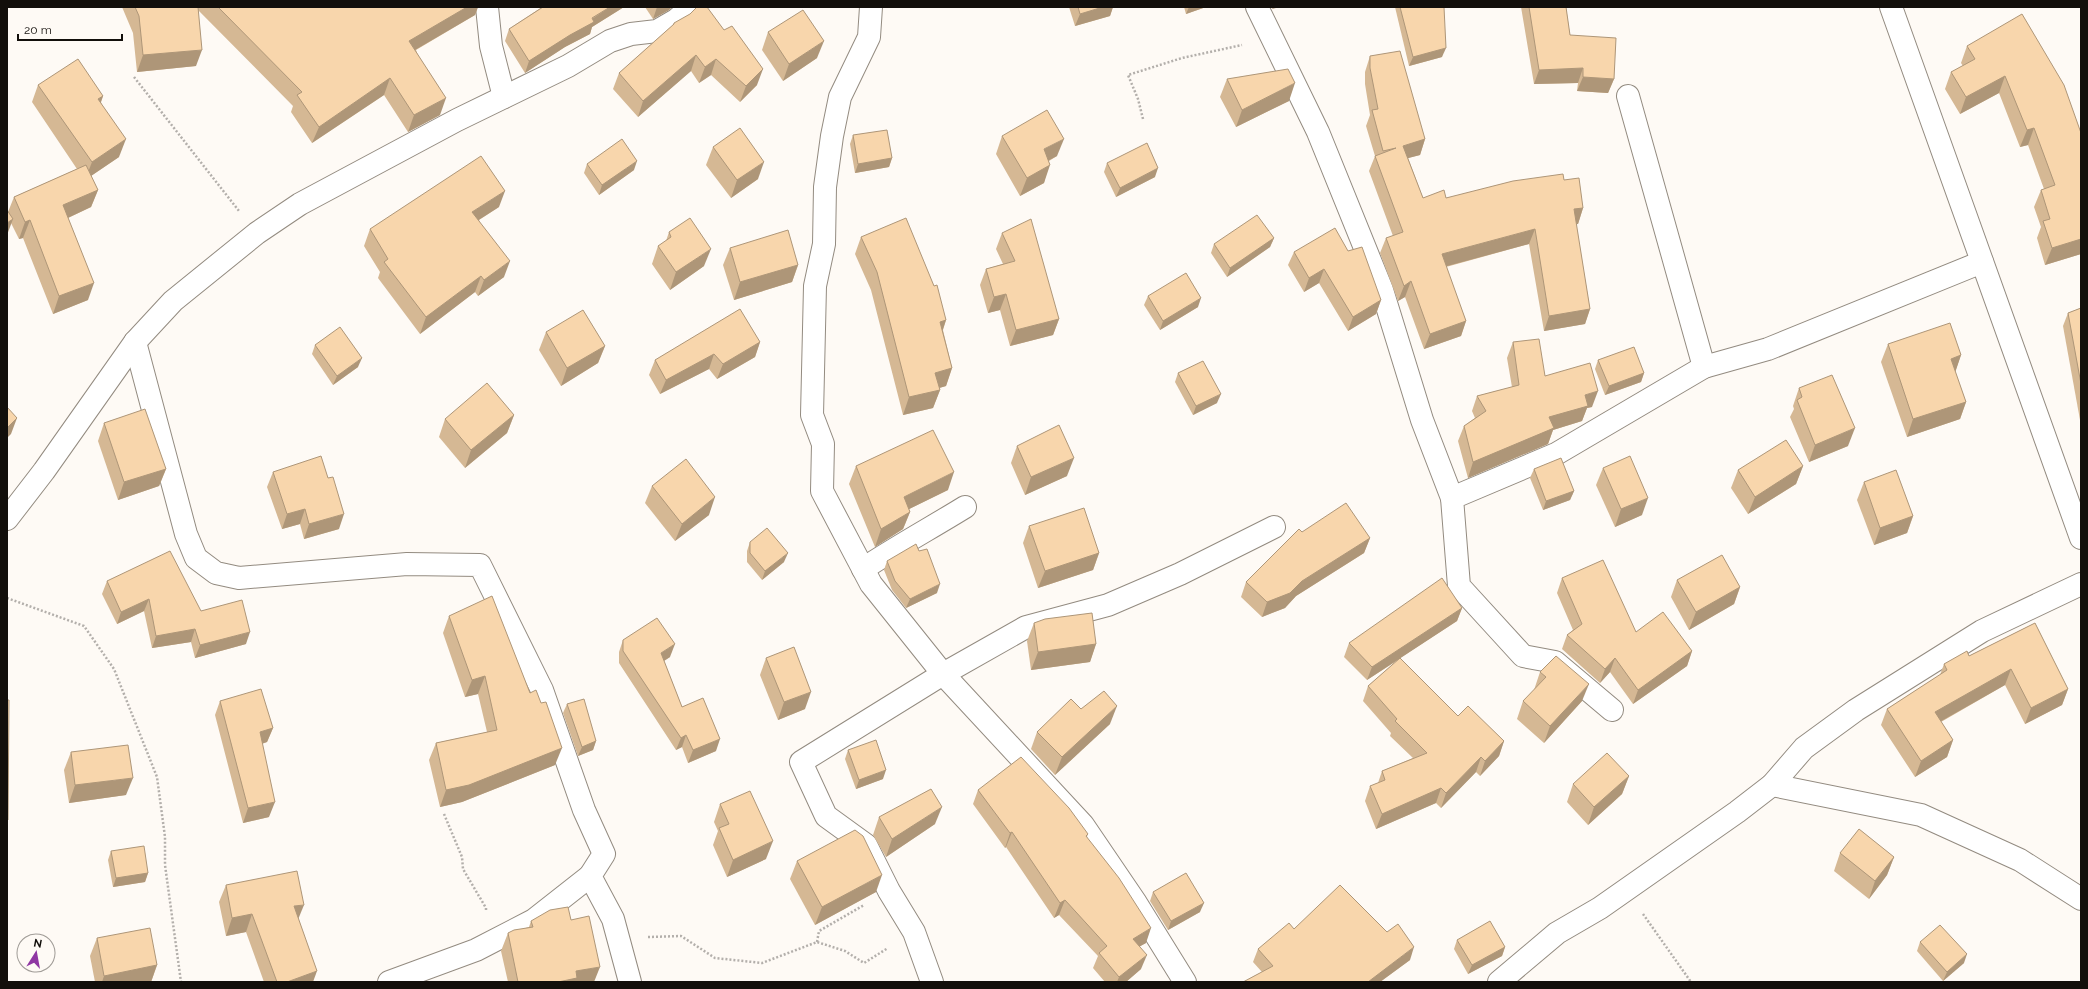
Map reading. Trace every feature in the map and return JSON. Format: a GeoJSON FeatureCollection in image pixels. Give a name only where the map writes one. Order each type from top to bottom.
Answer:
{"type":"FeatureCollection","features":[{"type":"Feature","properties":{"kind":"street"},"geometry":{"type":"LineString","coordinates":[[487,7],[491,46],[504,97]]}},
{"type":"Feature","properties":{"kind":"street"},"geometry":{"type":"LineString","coordinates":[[7,519],[44,471],[135,342],[173,301],[257,233],[300,204],[504,97],[568,66],[610,41],[631,34],[657,31],[676,20],[691,7]]}},
{"type":"Feature","properties":{"kind":"street"},"geometry":{"type":"LineString","coordinates":[[871,7],[869,37],[840,97],[832,136],[825,186],[824,244],[815,286],[812,339],[814,370],[812,415],[823,444],[822,491],[871,584],[943,674],[1083,826],[1136,903],[1184,982]]}},
{"type":"Feature","properties":{"kind":"street"},"geometry":{"type":"LineString","coordinates":[[1258,7],[1318,132],[1382,290],[1422,420],[1452,498],[1459,586],[1523,656],[1555,662],[1612,710]]}},
{"type":"Feature","properties":{"kind":"street"},"geometry":{"type":"LineString","coordinates":[[1891,7],[2081,538]]}},
{"type":"Feature","properties":{"kind":"street"},"geometry":{"type":"LineString","coordinates":[[1628,96],[1704,367]]}},
{"type":"Feature","properties":{"kind":"street"},"geometry":{"type":"LineString","coordinates":[[1452,498],[1556,454],[1704,367],[1768,349],[1982,262]]}},
{"type":"Feature","properties":{"kind":"street"},"geometry":{"type":"LineString","coordinates":[[135,342],[186,534],[196,558],[216,573],[239,578],[407,564],[480,565],[542,690],[584,810],[604,854],[590,876],[534,920],[484,944],[476,950],[389,982]]}},
{"type":"Feature","properties":{"kind":"street"},"geometry":{"type":"LineString","coordinates":[[863,569],[900,544],[965,507]]}},
{"type":"Feature","properties":{"kind":"street"},"geometry":{"type":"LineString","coordinates":[[932,982],[914,932],[889,891],[866,845],[826,816],[801,762],[943,674],[1026,627],[1108,605],[1180,574],[1274,527]]}},
{"type":"Feature","properties":{"kind":"street"},"geometry":{"type":"LineString","coordinates":[[1499,982],[1557,933],[1600,908],[1627,890],[1737,812],[1772,785],[1804,748],[1856,710],[1982,631],[2081,584]]}},
{"type":"Feature","properties":{"kind":"street"},"geometry":{"type":"LineString","coordinates":[[1772,785],[1921,815],[2020,860],[2081,899]]}},
{"type":"Feature","properties":{"kind":"street"},"geometry":{"type":"LineString","coordinates":[[590,876],[613,919],[630,982]]}},
{"type":"Feature","properties":{"kind":"path"},"geometry":{"type":"LineString","coordinates":[[1143,118],[1138,99],[1128,75],[1182,58],[1272,38]]}},
{"type":"Feature","properties":{"kind":"path"},"geometry":{"type":"LineString","coordinates":[[134,77],[257,233]]}},
{"type":"Feature","properties":{"kind":"path"},"geometry":{"type":"LineString","coordinates":[[7,598],[84,626],[114,669],[157,778],[165,837],[165,865],[181,982]]}},
{"type":"Feature","properties":{"kind":"path"},"geometry":{"type":"LineString","coordinates":[[444,814],[462,856],[463,869],[486,908],[484,944]]}},
{"type":"Feature","properties":{"kind":"path"},"geometry":{"type":"LineString","coordinates":[[1627,890],[1691,982]]}},
{"type":"Feature","properties":{"kind":"path"},"geometry":{"type":"LineString","coordinates":[[817,942],[819,931],[889,891]]}},
{"type":"Feature","properties":{"kind":"path"},"geometry":{"type":"LineString","coordinates":[[613,919],[646,937],[681,936],[715,958],[762,963],[817,942],[845,951],[864,963],[914,932]]}},
{"type":"Feature","properties":{"kind":"building"},"geometry":{"type":"Polygon","coordinates":[[[135,7],[198,7],[202,50],[143,55],[139,16],[135,7]]]}},
{"type":"Feature","properties":{"kind":"building"},"geometry":{"type":"Polygon","coordinates":[[[218,7],[467,7],[409,41],[446,98],[414,115],[390,78],[319,127],[297,95],[302,92],[218,7]]]}},
{"type":"Feature","properties":{"kind":"building"},"geometry":{"type":"Polygon","coordinates":[[[543,7],[610,7],[592,18],[594,22],[570,35],[529,61],[509,29],[543,7]]]}},
{"type":"Feature","properties":{"kind":"building"},"geometry":{"type":"Polygon","coordinates":[[[697,7],[707,7],[724,30],[732,26],[763,69],[746,86],[716,59],[705,67],[696,55],[643,101],[619,73],[674,23],[690,14],[697,7]]]}},
{"type":"Feature","properties":{"kind":"building"},"geometry":{"type":"Polygon","coordinates":[[[1078,7],[1103,7],[1080,14],[1078,7]]]}},
{"type":"Feature","properties":{"kind":"building"},"geometry":{"type":"Polygon","coordinates":[[[1400,7],[1444,7],[1446,48],[1413,57],[1400,7]]]}},
{"type":"Feature","properties":{"kind":"building"},"geometry":{"type":"Polygon","coordinates":[[[1529,7],[1566,7],[1570,35],[1616,38],[1614,79],[1583,77],[1583,68],[1539,70],[1529,7]]]}},
{"type":"Feature","properties":{"kind":"building"},"geometry":{"type":"Polygon","coordinates":[[[803,10],[824,41],[789,64],[768,32],[803,10]]]}},
{"type":"Feature","properties":{"kind":"building"},"geometry":{"type":"Polygon","coordinates":[[[2022,14],[2064,85],[2081,133],[2081,239],[2052,248],[2043,221],[2050,219],[2041,190],[2055,185],[2034,128],[2027,130],[2005,76],[1966,97],[1951,72],[1975,59],[1967,46],[2022,14]]]}},
{"type":"Feature","properties":{"kind":"building"},"geometry":{"type":"Polygon","coordinates":[[[1400,51],[1425,139],[1403,146],[1423,198],[1444,190],[1446,198],[1513,181],[1563,174],[1564,180],[1579,178],[1583,208],[1574,209],[1590,309],[1549,316],[1535,229],[1442,254],[1466,321],[1430,334],[1411,281],[1404,286],[1386,238],[1403,232],[1375,156],[1396,148],[1383,151],[1372,110],[1378,109],[1370,68],[1370,56],[1400,51]]]}},
{"type":"Feature","properties":{"kind":"building"},"geometry":{"type":"Polygon","coordinates":[[[78,59],[103,96],[98,99],[126,139],[92,162],[38,85],[78,59]]]}},
{"type":"Feature","properties":{"kind":"building"},"geometry":{"type":"Polygon","coordinates":[[[1288,69],[1295,83],[1242,110],[1227,79],[1288,69]]]}},
{"type":"Feature","properties":{"kind":"building"},"geometry":{"type":"Polygon","coordinates":[[[1047,110],[1064,139],[1044,149],[1050,165],[1027,178],[1002,136],[1047,110]]]}},
{"type":"Feature","properties":{"kind":"building"},"geometry":{"type":"Polygon","coordinates":[[[740,128],[764,162],[737,180],[713,147],[740,128]]]}},
{"type":"Feature","properties":{"kind":"building"},"geometry":{"type":"Polygon","coordinates":[[[887,130],[892,158],[858,164],[853,135],[887,130]]]}},
{"type":"Feature","properties":{"kind":"building"},"geometry":{"type":"Polygon","coordinates":[[[622,139],[637,161],[602,185],[587,164],[622,139]]]}},
{"type":"Feature","properties":{"kind":"building"},"geometry":{"type":"Polygon","coordinates":[[[1147,143],[1158,168],[1120,188],[1107,163],[1147,143]]]}},
{"type":"Feature","properties":{"kind":"building"},"geometry":{"type":"Polygon","coordinates":[[[481,156],[505,191],[472,212],[510,261],[484,280],[481,276],[426,317],[384,262],[388,259],[370,229],[481,156]]]}},
{"type":"Feature","properties":{"kind":"building"},"geometry":{"type":"Polygon","coordinates":[[[86,165],[98,190],[63,205],[94,283],[59,296],[30,220],[25,222],[14,197],[86,165]]]}},
{"type":"Feature","properties":{"kind":"building"},"geometry":{"type":"Polygon","coordinates":[[[7,210],[13,219],[7,223],[7,210]]]}},
{"type":"Feature","properties":{"kind":"building"},"geometry":{"type":"Polygon","coordinates":[[[1257,215],[1274,238],[1230,268],[1214,244],[1257,215]]]}},
{"type":"Feature","properties":{"kind":"building"},"geometry":{"type":"Polygon","coordinates":[[[690,218],[711,249],[676,272],[658,246],[671,237],[669,232],[690,218]]]}},
{"type":"Feature","properties":{"kind":"building"},"geometry":{"type":"Polygon","coordinates":[[[906,218],[934,286],[937,285],[946,320],[940,322],[952,368],[935,373],[940,390],[909,397],[877,272],[861,237],[906,218]]]}},
{"type":"Feature","properties":{"kind":"building"},"geometry":{"type":"Polygon","coordinates":[[[1031,219],[1059,319],[1016,330],[1006,294],[994,297],[986,269],[1015,261],[1002,233],[1031,219]]]}},
{"type":"Feature","properties":{"kind":"building"},"geometry":{"type":"Polygon","coordinates":[[[1335,228],[1348,251],[1362,247],[1381,300],[1353,317],[1324,269],[1309,278],[1294,252],[1335,228]]]}},
{"type":"Feature","properties":{"kind":"building"},"geometry":{"type":"Polygon","coordinates":[[[788,230],[798,265],[740,282],[730,248],[788,230]]]}},
{"type":"Feature","properties":{"kind":"building"},"geometry":{"type":"Polygon","coordinates":[[[1186,273],[1201,298],[1163,321],[1148,296],[1186,273]]]}},
{"type":"Feature","properties":{"kind":"building"},"geometry":{"type":"Polygon","coordinates":[[[2081,308],[2081,384],[2068,313],[2081,308]]]}},
{"type":"Feature","properties":{"kind":"building"},"geometry":{"type":"Polygon","coordinates":[[[740,309],[760,342],[723,364],[714,354],[666,380],[655,360],[740,309]]]}},
{"type":"Feature","properties":{"kind":"building"},"geometry":{"type":"Polygon","coordinates":[[[583,310],[605,346],[567,368],[546,332],[583,310]]]}},
{"type":"Feature","properties":{"kind":"building"},"geometry":{"type":"Polygon","coordinates":[[[1950,323],[1961,355],[1951,359],[1966,402],[1913,419],[1888,344],[1950,323]]]}},
{"type":"Feature","properties":{"kind":"building"},"geometry":{"type":"Polygon","coordinates":[[[340,327],[362,358],[337,376],[315,345],[340,327]]]}},
{"type":"Feature","properties":{"kind":"building"},"geometry":{"type":"Polygon","coordinates":[[[1539,339],[1545,376],[1590,363],[1598,391],[1585,395],[1588,406],[1549,417],[1554,428],[1473,462],[1464,426],[1486,411],[1477,396],[1519,385],[1513,342],[1539,339]]]}},
{"type":"Feature","properties":{"kind":"building"},"geometry":{"type":"Polygon","coordinates":[[[1634,347],[1644,373],[1609,386],[1598,360],[1634,347]]]}},
{"type":"Feature","properties":{"kind":"building"},"geometry":{"type":"Polygon","coordinates":[[[1203,361],[1221,394],[1196,406],[1178,373],[1203,361]]]}},
{"type":"Feature","properties":{"kind":"building"},"geometry":{"type":"Polygon","coordinates":[[[1832,375],[1855,428],[1815,445],[1797,400],[1802,397],[1799,388],[1832,375]]]}},
{"type":"Feature","properties":{"kind":"building"},"geometry":{"type":"Polygon","coordinates":[[[487,383],[514,415],[471,450],[445,419],[487,383]]]}},
{"type":"Feature","properties":{"kind":"building"},"geometry":{"type":"Polygon","coordinates":[[[7,407],[17,418],[7,428],[7,407]]]}},
{"type":"Feature","properties":{"kind":"building"},"geometry":{"type":"Polygon","coordinates":[[[145,409],[166,469],[124,482],[104,423],[145,409]]]}},
{"type":"Feature","properties":{"kind":"building"},"geometry":{"type":"Polygon","coordinates":[[[1059,425],[1074,458],[1031,477],[1017,446],[1059,425]]]}},
{"type":"Feature","properties":{"kind":"building"},"geometry":{"type":"Polygon","coordinates":[[[933,430],[954,472],[904,497],[910,512],[881,529],[856,466],[933,430]]]}},
{"type":"Feature","properties":{"kind":"building"},"geometry":{"type":"Polygon","coordinates":[[[1786,440],[1803,466],[1755,497],[1738,470],[1786,440]]]}},
{"type":"Feature","properties":{"kind":"building"},"geometry":{"type":"Polygon","coordinates":[[[321,456],[328,478],[333,477],[344,514],[309,524],[305,509],[287,514],[273,472],[321,456]]]}},
{"type":"Feature","properties":{"kind":"building"},"geometry":{"type":"Polygon","coordinates":[[[1630,456],[1648,498],[1621,509],[1603,468],[1630,456]]]}},
{"type":"Feature","properties":{"kind":"building"},"geometry":{"type":"Polygon","coordinates":[[[1561,458],[1574,491],[1546,501],[1534,469],[1561,458]]]}},
{"type":"Feature","properties":{"kind":"building"},"geometry":{"type":"Polygon","coordinates":[[[686,459],[715,497],[682,524],[652,486],[686,459]]]}},
{"type":"Feature","properties":{"kind":"building"},"geometry":{"type":"Polygon","coordinates":[[[1896,470],[1913,516],[1880,528],[1864,482],[1896,470]]]}},
{"type":"Feature","properties":{"kind":"building"},"geometry":{"type":"Polygon","coordinates":[[[1346,503],[1370,538],[1302,581],[1290,593],[1267,602],[1246,582],[1299,529],[1302,532],[1346,503]]]}},
{"type":"Feature","properties":{"kind":"building"},"geometry":{"type":"Polygon","coordinates":[[[1084,508],[1099,553],[1045,571],[1029,526],[1084,508]]]}},
{"type":"Feature","properties":{"kind":"building"},"geometry":{"type":"Polygon","coordinates":[[[767,528],[788,553],[765,571],[750,553],[750,542],[767,528]]]}},
{"type":"Feature","properties":{"kind":"building"},"geometry":{"type":"Polygon","coordinates":[[[916,544],[919,551],[927,549],[940,584],[910,599],[895,581],[887,561],[916,544]]]}},
{"type":"Feature","properties":{"kind":"building"},"geometry":{"type":"Polygon","coordinates":[[[170,551],[201,611],[242,600],[250,632],[200,645],[195,629],[156,636],[149,599],[121,612],[107,581],[170,551]]]}},
{"type":"Feature","properties":{"kind":"building"},"geometry":{"type":"Polygon","coordinates":[[[1722,555],[1740,587],[1696,612],[1677,580],[1722,555]]]}},
{"type":"Feature","properties":{"kind":"building"},"geometry":{"type":"Polygon","coordinates":[[[1603,560],[1636,632],[1663,612],[1692,651],[1638,690],[1615,658],[1605,669],[1567,635],[1582,624],[1562,578],[1603,560]]]}},
{"type":"Feature","properties":{"kind":"building"},"geometry":{"type":"Polygon","coordinates":[[[1442,578],[1462,608],[1372,667],[1349,643],[1442,578]]]}},
{"type":"Feature","properties":{"kind":"building"},"geometry":{"type":"Polygon","coordinates":[[[492,596],[530,693],[536,690],[541,703],[546,702],[562,748],[469,785],[446,790],[436,743],[497,730],[485,676],[472,680],[449,616],[492,596]]]}},
{"type":"Feature","properties":{"kind":"building"},"geometry":{"type":"Polygon","coordinates":[[[1092,613],[1096,644],[1038,652],[1034,623],[1045,619],[1092,613]]]}},
{"type":"Feature","properties":{"kind":"building"},"geometry":{"type":"Polygon","coordinates":[[[657,618],[675,644],[661,653],[682,707],[703,698],[720,739],[693,750],[686,735],[681,738],[623,651],[623,640],[657,618]]]}},
{"type":"Feature","properties":{"kind":"building"},"geometry":{"type":"Polygon","coordinates":[[[2035,623],[2068,689],[2031,708],[2011,669],[1935,712],[1953,740],[1921,761],[1887,709],[1947,670],[1944,664],[1967,651],[1969,656],[2035,623]]]}},
{"type":"Feature","properties":{"kind":"building"},"geometry":{"type":"Polygon","coordinates":[[[794,647],[811,692],[784,702],[766,658],[794,647]]]}},
{"type":"Feature","properties":{"kind":"building"},"geometry":{"type":"Polygon","coordinates":[[[1556,656],[1589,684],[1550,726],[1523,701],[1546,677],[1540,672],[1556,656]]]}},
{"type":"Feature","properties":{"kind":"building"},"geometry":{"type":"Polygon","coordinates":[[[1400,658],[1458,716],[1468,706],[1504,741],[1485,761],[1481,757],[1446,793],[1441,788],[1382,814],[1370,786],[1385,780],[1382,771],[1427,753],[1395,721],[1397,719],[1368,686],[1400,658]]]}},
{"type":"Feature","properties":{"kind":"building"},"geometry":{"type":"Polygon","coordinates":[[[261,689],[273,728],[260,732],[275,802],[248,808],[220,701],[261,689]]]}},
{"type":"Feature","properties":{"kind":"building"},"geometry":{"type":"Polygon","coordinates":[[[1104,691],[1117,706],[1062,757],[1037,732],[1071,699],[1081,709],[1104,691]]]}},
{"type":"Feature","properties":{"kind":"building"},"geometry":{"type":"Polygon","coordinates":[[[584,699],[596,741],[582,747],[567,704],[584,699]]]}},
{"type":"Feature","properties":{"kind":"building"},"geometry":{"type":"Polygon","coordinates":[[[7,700],[9,700],[8,820],[7,820],[7,700]]]}},
{"type":"Feature","properties":{"kind":"building"},"geometry":{"type":"Polygon","coordinates":[[[876,740],[886,770],[859,780],[848,750],[876,740]]]}},
{"type":"Feature","properties":{"kind":"building"},"geometry":{"type":"Polygon","coordinates":[[[128,745],[133,778],[75,785],[71,752],[128,745]]]}},
{"type":"Feature","properties":{"kind":"building"},"geometry":{"type":"Polygon","coordinates":[[[1607,753],[1629,776],[1594,807],[1573,784],[1607,753]]]}},
{"type":"Feature","properties":{"kind":"building"},"geometry":{"type":"Polygon","coordinates":[[[1021,757],[1069,808],[1088,834],[1086,836],[1119,878],[1151,928],[1133,939],[1147,955],[1119,977],[1099,953],[1107,946],[1065,900],[1060,903],[1012,832],[1010,833],[978,790],[1021,757]]]}},
{"type":"Feature","properties":{"kind":"building"},"geometry":{"type":"Polygon","coordinates":[[[931,789],[942,807],[892,839],[879,817],[931,789]]]}},
{"type":"Feature","properties":{"kind":"building"},"geometry":{"type":"Polygon","coordinates":[[[750,791],[773,841],[733,860],[719,828],[729,824],[720,804],[750,791]]]}},
{"type":"Feature","properties":{"kind":"building"},"geometry":{"type":"Polygon","coordinates":[[[1859,829],[1894,857],[1875,881],[1840,853],[1859,829]]]}},
{"type":"Feature","properties":{"kind":"building"},"geometry":{"type":"Polygon","coordinates":[[[855,830],[863,836],[882,875],[822,907],[797,861],[855,830]]]}},
{"type":"Feature","properties":{"kind":"building"},"geometry":{"type":"Polygon","coordinates":[[[144,846],[148,873],[116,878],[111,851],[144,846]]]}},
{"type":"Feature","properties":{"kind":"building"},"geometry":{"type":"Polygon","coordinates":[[[297,871],[304,905],[294,906],[317,971],[287,982],[277,982],[252,914],[232,918],[226,885],[297,871]]]}},
{"type":"Feature","properties":{"kind":"building"},"geometry":{"type":"Polygon","coordinates":[[[1186,873],[1204,903],[1171,921],[1153,892],[1186,873]]]}},
{"type":"Feature","properties":{"kind":"building"},"geometry":{"type":"Polygon","coordinates":[[[1340,885],[1387,932],[1398,924],[1414,947],[1368,982],[1243,982],[1273,966],[1258,949],[1289,923],[1294,929],[1340,885]]]}},
{"type":"Feature","properties":{"kind":"building"},"geometry":{"type":"Polygon","coordinates":[[[568,907],[571,920],[589,916],[600,967],[576,971],[577,978],[558,982],[518,982],[508,933],[514,930],[533,927],[531,921],[550,910],[568,907]]]}},
{"type":"Feature","properties":{"kind":"building"},"geometry":{"type":"Polygon","coordinates":[[[1490,921],[1505,947],[1472,965],[1457,940],[1490,921]]]}},
{"type":"Feature","properties":{"kind":"building"},"geometry":{"type":"Polygon","coordinates":[[[1940,925],[1967,954],[1947,972],[1920,942],[1940,925]]]}},
{"type":"Feature","properties":{"kind":"building"},"geometry":{"type":"Polygon","coordinates":[[[150,928],[157,965],[104,976],[97,938],[150,928]]]}}]}
